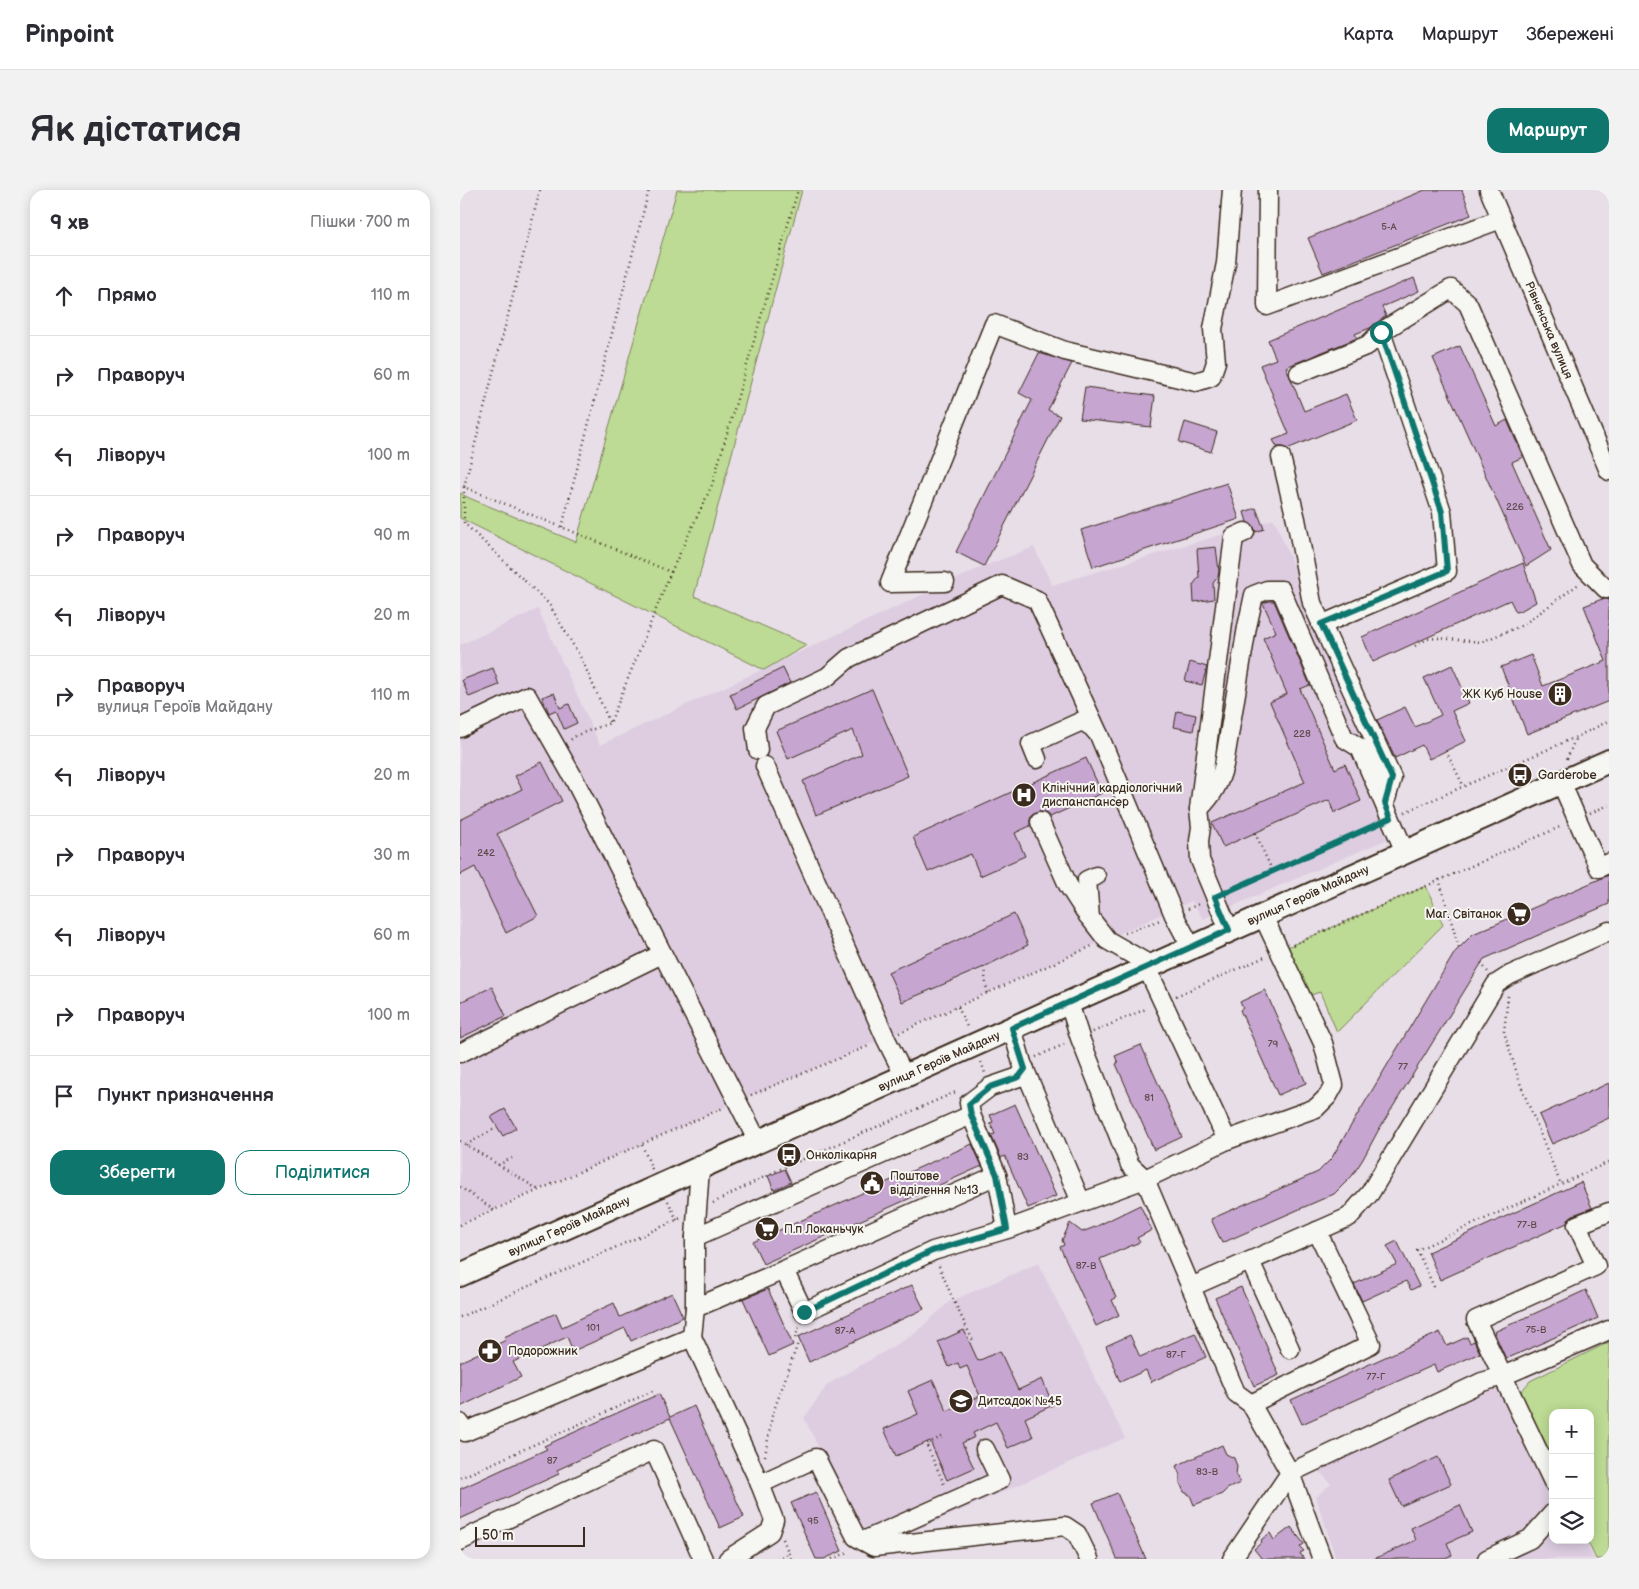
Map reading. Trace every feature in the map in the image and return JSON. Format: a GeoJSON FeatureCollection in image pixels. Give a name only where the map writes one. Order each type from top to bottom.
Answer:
{"type":"FeatureCollection","features":[{"type":"Feature","properties":{"kind":"main road","name":"вулиця Героїв Майдану"},"geometry":{"type":"LineString","coordinates":[[460,1275],[1609,761]]}},
{"type":"Feature","properties":{"kind":"street"},"geometry":{"type":"LineString","coordinates":[[945,582],[890,583],[994,324],[1065,351],[1196,382],[1211,377],[1216,362],[1213,329],[1226,263],[1232,190]]}},
{"type":"Feature","properties":{"kind":"street"},"geometry":{"type":"LineString","coordinates":[[1268,190],[1267,306],[1501,219]]}},
{"type":"Feature","properties":{"kind":"street","name":"Рівненська вулиця"},"geometry":{"type":"LineString","coordinates":[[1489,190],[1609,471]]}},
{"type":"Feature","properties":{"kind":"street"},"geometry":{"type":"LineString","coordinates":[[1299,373],[1368,345],[1381,332],[1450,289],[1468,304],[1582,565],[1606,589],[1609,588]]}},
{"type":"Feature","properties":{"kind":"street"},"geometry":{"type":"LineString","coordinates":[[1321,624],[1447,571],[1442,512],[1381,332]]}},
{"type":"Feature","properties":{"kind":"street"},"geometry":{"type":"LineString","coordinates":[[1281,457],[1296,519],[1312,603],[1392,778],[1388,810]]}},
{"type":"Feature","properties":{"kind":"street"},"geometry":{"type":"LineString","coordinates":[[1229,930],[1200,860],[1200,809],[1234,537],[1246,532]]}},
{"type":"Feature","properties":{"kind":"street"},"geometry":{"type":"LineString","coordinates":[[905,1077],[886,1039],[762,758],[755,728],[766,706],[827,677],[849,658],[1002,585],[1037,600],[1099,735],[1174,915],[1192,947]]}},
{"type":"Feature","properties":{"kind":"street"},"geometry":{"type":"LineString","coordinates":[[1200,809],[1212,796],[1220,780],[1224,765],[1254,595],[1266,590],[1281,590],[1344,738],[1360,748],[1405,852]]}},
{"type":"Feature","properties":{"kind":"street"},"geometry":{"type":"LineString","coordinates":[[460,728],[527,696],[573,777],[758,1142]]}},
{"type":"Feature","properties":{"kind":"street"},"geometry":{"type":"LineString","coordinates":[[1037,759],[1031,744],[1082,721],[1092,727],[1099,735]]}},
{"type":"Feature","properties":{"kind":"street"},"geometry":{"type":"LineString","coordinates":[[1561,782],[1599,868],[1609,863]]}},
{"type":"Feature","properties":{"kind":"street"},"geometry":{"type":"LineString","coordinates":[[1040,822],[1068,885],[1090,918],[1107,940],[1149,967],[1227,1140]]}},
{"type":"Feature","properties":{"kind":"street"},"geometry":{"type":"LineString","coordinates":[[1090,918],[1087,880],[1096,876]]}},
{"type":"Feature","properties":{"kind":"street"},"geometry":{"type":"LineString","coordinates":[[784,1270],[804,1312],[932,1251],[1007,1229],[1145,1179],[1227,1140],[1316,1108],[1328,1096],[1334,1085],[1323,1043],[1263,916]]}},
{"type":"Feature","properties":{"kind":"street"},"geometry":{"type":"LineString","coordinates":[[1191,1287],[1349,1217],[1370,1193],[1496,984],[1510,975],[1609,931]]}},
{"type":"Feature","properties":{"kind":"street"},"geometry":{"type":"LineString","coordinates":[[460,1053],[662,954]]}},
{"type":"Feature","properties":{"kind":"street"},"geometry":{"type":"LineString","coordinates":[[1069,1003],[1080,1038],[1130,1165],[1145,1179],[1236,1393],[1251,1404],[1290,1473],[1322,1559]]}},
{"type":"Feature","properties":{"kind":"street"},"geometry":{"type":"LineString","coordinates":[[1012,1028],[1025,1069],[1081,1202]]}},
{"type":"Feature","properties":{"kind":"street"},"geometry":{"type":"LineString","coordinates":[[1007,1229],[997,1175],[971,1115],[969,1104],[990,1087],[1019,1077],[1025,1069]]}},
{"type":"Feature","properties":{"kind":"street"},"geometry":{"type":"LineString","coordinates":[[695,1237],[971,1115]]}},
{"type":"Feature","properties":{"kind":"street"},"geometry":{"type":"LineString","coordinates":[[700,1168],[695,1237],[695,1308],[692,1337],[760,1484],[774,1520],[770,1532],[727,1559]]}},
{"type":"Feature","properties":{"kind":"street"},"geometry":{"type":"LineString","coordinates":[[695,1308],[997,1175]]}},
{"type":"Feature","properties":{"kind":"street"},"geometry":{"type":"LineString","coordinates":[[1549,1473],[1476,1320],[1596,1266],[1577,1226],[1609,1212]]}},
{"type":"Feature","properties":{"kind":"street"},"geometry":{"type":"LineString","coordinates":[[1251,1404],[1371,1344],[1317,1231]]}},
{"type":"Feature","properties":{"kind":"street"},"geometry":{"type":"LineString","coordinates":[[1250,1261],[1290,1349]]}},
{"type":"Feature","properties":{"kind":"street"},"geometry":{"type":"LineString","coordinates":[[1232,1559],[1290,1473],[1482,1382],[1504,1376],[1609,1330]]}},
{"type":"Feature","properties":{"kind":"street"},"geometry":{"type":"LineString","coordinates":[[460,1423],[465,1432],[692,1337]]}},
{"type":"Feature","properties":{"kind":"street"},"geometry":{"type":"LineString","coordinates":[[863,1541],[1000,1480],[986,1449]]}},
{"type":"Feature","properties":{"kind":"street"},"geometry":{"type":"LineString","coordinates":[[460,1541],[654,1450],[704,1559]]}},
{"type":"Feature","properties":{"kind":"street"},"geometry":{"type":"LineString","coordinates":[[760,1484],[816,1458],[856,1537],[874,1547],[1065,1526],[1077,1534],[1088,1559]]}},
{"type":"Feature","properties":{"kind":"street"},"geometry":{"type":"LineString","coordinates":[[1487,1559],[1530,1539],[1549,1518]]}},
{"type":"Feature","properties":{"kind":"path"},"geometry":{"type":"LineString","coordinates":[[540,190],[464,486],[462,523],[549,604],[582,660],[610,723]]}},
{"type":"Feature","properties":{"kind":"path"},"geometry":{"type":"LineString","coordinates":[[562,527],[649,190]]}},
{"type":"Feature","properties":{"kind":"path"},"geometry":{"type":"LineString","coordinates":[[558,750],[577,735],[610,723],[671,572],[712,485],[798,190]]}},
{"type":"Feature","properties":{"kind":"path"},"geometry":{"type":"LineString","coordinates":[[464,486],[671,572]]}},
{"type":"Feature","properties":{"kind":"path"},"geometry":{"type":"LineString","coordinates":[[1416,646],[1427,639],[1438,638],[1481,642],[1522,625],[1592,574]]}},
{"type":"Feature","properties":{"kind":"path"},"geometry":{"type":"LineString","coordinates":[[460,1225],[738,1101],[886,1039],[1107,940],[1174,915],[1215,897],[1273,870],[1388,810],[1463,786],[1576,737],[1609,720]]}},
{"type":"Feature","properties":{"kind":"path"},"geometry":{"type":"LineString","coordinates":[[1446,751],[1463,786]]}},
{"type":"Feature","properties":{"kind":"path"},"geometry":{"type":"LineString","coordinates":[[1255,833],[1273,870]]}},
{"type":"Feature","properties":{"kind":"path"},"geometry":{"type":"LineString","coordinates":[[1439,879],[1459,948]]}},
{"type":"Feature","properties":{"kind":"path"},"geometry":{"type":"LineString","coordinates":[[984,967],[987,993]]}},
{"type":"Feature","properties":{"kind":"path"},"geometry":{"type":"LineString","coordinates":[[1510,975],[1504,1032],[1520,1086],[1561,1185]]}},
{"type":"Feature","properties":{"kind":"path"},"geometry":{"type":"LineString","coordinates":[[466,1145],[494,1129]]}},
{"type":"Feature","properties":{"kind":"path"},"geometry":{"type":"LineString","coordinates":[[460,1141],[539,1190]]}},
{"type":"Feature","properties":{"kind":"path"},"geometry":{"type":"LineString","coordinates":[[498,1165],[512,1158]]}},
{"type":"Feature","properties":{"kind":"path"},"geometry":{"type":"LineString","coordinates":[[1434,1287],[1417,1250],[1609,1162]]}},
{"type":"Feature","properties":{"kind":"path"},"geometry":{"type":"LineString","coordinates":[[460,1186],[494,1210]]}},
{"type":"Feature","properties":{"kind":"path"},"geometry":{"type":"LineString","coordinates":[[932,1251],[973,1341]]}},
{"type":"Feature","properties":{"kind":"path"},"geometry":{"type":"LineString","coordinates":[[760,1484],[772,1416],[798,1343]]}},
{"type":"Feature","properties":{"kind":"path"},"geometry":{"type":"LineString","coordinates":[[460,1478],[656,1390]]}},
{"type":"Feature","properties":{"kind":"path"},"geometry":{"type":"LineString","coordinates":[[942,1437],[926,1444],[952,1501]]}},
{"type":"Feature","properties":{"kind":"path"},"geometry":{"type":"LineString","coordinates":[[777,1559],[789,1553]]}},
{"type":"Feature","properties":{"kind":"shaded area"},"geometry":{"type":"Polygon","coordinates":[[[1274,519],[1404,832],[1203,919],[1192,901],[915,1025],[460,1224],[460,645],[538,609],[600,745],[984,566],[1034,547],[1052,585],[1274,519]]]}},
{"type":"Feature","properties":{"kind":"shaded area","name":"Дитсадок №45"},"geometry":{"type":"Polygon","coordinates":[[[1038,1263],[1125,1438],[896,1539],[874,1529],[857,1526],[804,1418],[828,1384],[913,1335],[949,1302],[1038,1263]]]}},
{"type":"Feature","properties":{"kind":"shaded area"},"geometry":{"type":"Polygon","coordinates":[[[1493,1381],[1549,1495],[1549,1511],[1532,1544],[1549,1533],[1549,1544],[1587,1544],[1594,1559],[1336,1559],[1316,1497],[1331,1484],[1315,1466],[1493,1381]]]}},
{"type":"Feature","properties":{"kind":"green space"},"geometry":{"type":"Polygon","coordinates":[[[677,190],[802,190],[694,596],[807,645],[764,670],[460,518],[460,493],[576,542],[677,190]]]}},
{"type":"Feature","properties":{"kind":"green space"},"geometry":{"type":"Polygon","coordinates":[[[1426,886],[1443,925],[1337,1032],[1320,992],[1305,997],[1283,949],[1426,886]]]}},
{"type":"Feature","properties":{"kind":"green space"},"geometry":{"type":"Polygon","coordinates":[[[1609,1342],[1609,1559],[1596,1559],[1589,1544],[1594,1544],[1594,1409],[1549,1409],[1549,1459],[1519,1394],[1530,1381],[1609,1342]]]}},
{"type":"Feature","properties":{"kind":"building"},"geometry":{"type":"Polygon","coordinates":[[[1425,190],[1462,190],[1471,215],[1323,273],[1308,238],[1425,190]]]}},
{"type":"Feature","properties":{"kind":"building"},"geometry":{"type":"Polygon","coordinates":[[[1414,278],[1419,291],[1382,307],[1386,316],[1370,328],[1355,334],[1357,338],[1286,367],[1304,411],[1346,394],[1357,420],[1287,449],[1277,447],[1273,440],[1289,434],[1260,365],[1276,359],[1268,340],[1414,278]]]}},
{"type":"Feature","properties":{"kind":"building"},"geometry":{"type":"Polygon","coordinates":[[[1460,346],[1496,426],[1507,420],[1523,457],[1512,462],[1551,550],[1526,566],[1433,358],[1460,346]]]}},
{"type":"Feature","properties":{"kind":"building"},"geometry":{"type":"Polygon","coordinates":[[[1039,353],[1072,363],[1048,410],[1060,416],[984,566],[956,552],[1032,400],[1019,393],[1039,353]]]}},
{"type":"Feature","properties":{"kind":"building"},"geometry":{"type":"Polygon","coordinates":[[[1085,387],[1155,396],[1151,427],[1080,419],[1085,387]]]}},
{"type":"Feature","properties":{"kind":"building"},"geometry":{"type":"Polygon","coordinates":[[[1185,422],[1217,432],[1211,452],[1179,442],[1185,422]]]}},
{"type":"Feature","properties":{"kind":"building"},"geometry":{"type":"Polygon","coordinates":[[[1227,483],[1239,519],[1093,567],[1081,530],[1227,483]]]}},
{"type":"Feature","properties":{"kind":"building"},"geometry":{"type":"Polygon","coordinates":[[[1256,508],[1264,529],[1256,532],[1254,527],[1247,522],[1244,512],[1256,508]]]}},
{"type":"Feature","properties":{"kind":"building"},"geometry":{"type":"Polygon","coordinates":[[[1216,547],[1219,571],[1218,577],[1213,583],[1214,599],[1194,602],[1193,585],[1199,577],[1197,549],[1216,547]]]}},
{"type":"Feature","properties":{"kind":"building"},"geometry":{"type":"Polygon","coordinates":[[[1523,563],[1536,602],[1516,612],[1510,600],[1373,662],[1362,637],[1523,563]]]}},
{"type":"Feature","properties":{"kind":"building","name":"ЖК Куб House"},"geometry":{"type":"Polygon","coordinates":[[[1602,599],[1609,599],[1609,701],[1527,734],[1501,667],[1531,655],[1543,686],[1606,661],[1584,606],[1602,599]]]}},
{"type":"Feature","properties":{"kind":"building"},"geometry":{"type":"Polygon","coordinates":[[[1274,601],[1310,685],[1300,689],[1335,769],[1345,764],[1361,801],[1334,813],[1329,800],[1223,847],[1212,823],[1305,782],[1270,702],[1287,694],[1263,638],[1276,632],[1263,603],[1274,601]]]}},
{"type":"Feature","properties":{"kind":"building"},"geometry":{"type":"Polygon","coordinates":[[[1190,662],[1207,667],[1202,685],[1185,681],[1190,662]]]}},
{"type":"Feature","properties":{"kind":"building"},"geometry":{"type":"Polygon","coordinates":[[[1452,665],[1469,703],[1452,711],[1466,741],[1429,759],[1422,745],[1395,758],[1377,720],[1405,707],[1415,727],[1441,715],[1424,678],[1452,665]]]}},
{"type":"Feature","properties":{"kind":"building"},"geometry":{"type":"Polygon","coordinates":[[[493,668],[499,685],[469,697],[462,680],[493,668]]]}},
{"type":"Feature","properties":{"kind":"building"},"geometry":{"type":"Polygon","coordinates":[[[783,668],[790,683],[737,709],[730,694],[783,668]]]}},
{"type":"Feature","properties":{"kind":"building"},"geometry":{"type":"Polygon","coordinates":[[[872,689],[908,776],[816,815],[803,781],[862,754],[853,730],[788,759],[776,731],[872,689]]]}},
{"type":"Feature","properties":{"kind":"building"},"geometry":{"type":"Polygon","coordinates":[[[554,693],[560,708],[569,704],[577,723],[564,729],[556,710],[549,713],[542,697],[554,693]]]}},
{"type":"Feature","properties":{"kind":"building"},"geometry":{"type":"Polygon","coordinates":[[[1177,711],[1196,715],[1193,731],[1174,727],[1177,711]]]}},
{"type":"Feature","properties":{"kind":"building"},"geometry":{"type":"Polygon","coordinates":[[[1086,758],[1102,793],[1050,817],[1042,812],[1031,816],[1030,826],[1015,833],[1025,856],[980,876],[971,854],[928,872],[913,837],[1086,758]]]}},
{"type":"Feature","properties":{"kind":"building"},"geometry":{"type":"Polygon","coordinates":[[[542,762],[562,801],[497,834],[538,916],[506,933],[475,867],[460,875],[460,820],[522,789],[515,776],[542,762]]]}},
{"type":"Feature","properties":{"kind":"building"},"geometry":{"type":"Polygon","coordinates":[[[1609,875],[1609,904],[1484,959],[1378,1131],[1363,1159],[1352,1176],[1334,1194],[1222,1243],[1211,1219],[1318,1172],[1331,1159],[1455,952],[1473,934],[1609,875]]]}},
{"type":"Feature","properties":{"kind":"building"},"geometry":{"type":"Polygon","coordinates":[[[1014,914],[1028,945],[984,967],[902,1002],[888,972],[1014,914]]]}},
{"type":"Feature","properties":{"kind":"building"},"geometry":{"type":"Polygon","coordinates":[[[492,987],[506,1016],[460,1038],[460,1002],[492,987]]]}},
{"type":"Feature","properties":{"kind":"building"},"geometry":{"type":"Polygon","coordinates":[[[1265,990],[1306,1083],[1278,1095],[1240,1010],[1243,1008],[1240,1002],[1265,990]]]}},
{"type":"Feature","properties":{"kind":"building"},"geometry":{"type":"Polygon","coordinates":[[[1141,1045],[1182,1137],[1154,1150],[1116,1064],[1118,1063],[1115,1056],[1141,1045]]]}},
{"type":"Feature","properties":{"kind":"building"},"geometry":{"type":"Polygon","coordinates":[[[1609,1083],[1609,1118],[1552,1144],[1539,1115],[1609,1083]]]}},
{"type":"Feature","properties":{"kind":"building"},"geometry":{"type":"Polygon","coordinates":[[[1015,1104],[1056,1196],[1028,1208],[1005,1156],[1001,1158],[991,1135],[995,1134],[990,1123],[993,1122],[990,1115],[1015,1104]]]}},
{"type":"Feature","properties":{"kind":"building"},"geometry":{"type":"Polygon","coordinates":[[[505,1109],[516,1128],[503,1136],[491,1117],[505,1109]]]}},
{"type":"Feature","properties":{"kind":"building"},"geometry":{"type":"Polygon","coordinates":[[[972,1144],[982,1166],[763,1264],[753,1242],[972,1144]]]}},
{"type":"Feature","properties":{"kind":"building"},"geometry":{"type":"Polygon","coordinates":[[[785,1169],[791,1182],[774,1190],[768,1176],[785,1169]]]}},
{"type":"Feature","properties":{"kind":"building"},"geometry":{"type":"Polygon","coordinates":[[[1581,1182],[1592,1208],[1573,1215],[1567,1223],[1440,1280],[1428,1252],[1581,1182]]]}},
{"type":"Feature","properties":{"kind":"building"},"geometry":{"type":"Polygon","coordinates":[[[1140,1205],[1152,1230],[1137,1238],[1140,1242],[1100,1259],[1116,1298],[1112,1300],[1119,1315],[1096,1326],[1060,1247],[1064,1245],[1062,1240],[1070,1223],[1082,1232],[1140,1205]]]}},
{"type":"Feature","properties":{"kind":"building"},"geometry":{"type":"Polygon","coordinates":[[[1397,1241],[1419,1286],[1411,1290],[1406,1281],[1362,1301],[1354,1284],[1397,1264],[1387,1246],[1397,1241]]]}},
{"type":"Feature","properties":{"kind":"building"},"geometry":{"type":"Polygon","coordinates":[[[912,1285],[924,1309],[809,1362],[798,1337],[912,1285]]]}},
{"type":"Feature","properties":{"kind":"building"},"geometry":{"type":"Polygon","coordinates":[[[1241,1287],[1279,1375],[1254,1386],[1215,1298],[1241,1287]]]}},
{"type":"Feature","properties":{"kind":"building"},"geometry":{"type":"Polygon","coordinates":[[[768,1289],[793,1345],[769,1356],[743,1299],[768,1289]]]}},
{"type":"Feature","properties":{"kind":"building"},"geometry":{"type":"Polygon","coordinates":[[[1586,1290],[1598,1318],[1506,1359],[1494,1332],[1586,1290]]]}},
{"type":"Feature","properties":{"kind":"building"},"geometry":{"type":"Polygon","coordinates":[[[672,1293],[683,1317],[631,1341],[625,1328],[573,1351],[567,1337],[513,1362],[521,1377],[460,1407],[460,1362],[506,1340],[504,1337],[556,1313],[562,1327],[614,1303],[620,1317],[672,1293]]]}},
{"type":"Feature","properties":{"kind":"building"},"geometry":{"type":"Polygon","coordinates":[[[964,1330],[978,1361],[1000,1351],[1018,1390],[1042,1379],[1053,1405],[1025,1418],[1033,1437],[1008,1448],[996,1422],[973,1433],[975,1437],[962,1443],[974,1468],[947,1480],[930,1441],[896,1456],[884,1429],[918,1414],[908,1391],[933,1380],[947,1411],[980,1396],[967,1366],[960,1369],[958,1363],[949,1367],[938,1342],[964,1330]]]}},
{"type":"Feature","properties":{"kind":"building"},"geometry":{"type":"Polygon","coordinates":[[[1440,1332],[1447,1346],[1467,1337],[1470,1343],[1474,1341],[1480,1353],[1437,1372],[1434,1365],[1302,1424],[1291,1400],[1440,1332]]]}},
{"type":"Feature","properties":{"kind":"building"},"geometry":{"type":"Polygon","coordinates":[[[1195,1333],[1206,1357],[1151,1382],[1146,1370],[1120,1382],[1106,1346],[1130,1335],[1140,1357],[1195,1333]]]}},
{"type":"Feature","properties":{"kind":"building"},"geometry":{"type":"Polygon","coordinates":[[[659,1394],[670,1417],[694,1406],[744,1517],[720,1528],[670,1418],[557,1470],[559,1474],[460,1519],[460,1489],[547,1449],[544,1446],[659,1394]]]}},
{"type":"Feature","properties":{"kind":"building"},"geometry":{"type":"Polygon","coordinates":[[[1222,1445],[1226,1454],[1234,1458],[1237,1466],[1236,1475],[1240,1483],[1227,1489],[1222,1494],[1194,1505],[1190,1495],[1184,1492],[1176,1466],[1222,1445]]]}},
{"type":"Feature","properties":{"kind":"building"},"geometry":{"type":"Polygon","coordinates":[[[1438,1457],[1451,1484],[1401,1506],[1389,1480],[1438,1457]]]}},
{"type":"Feature","properties":{"kind":"building"},"geometry":{"type":"Polygon","coordinates":[[[816,1492],[842,1551],[824,1559],[816,1559],[791,1503],[816,1492]]]}},
{"type":"Feature","properties":{"kind":"building"},"geometry":{"type":"Polygon","coordinates":[[[1117,1493],[1146,1559],[1117,1559],[1093,1503],[1117,1493]]]}},
{"type":"Feature","properties":{"kind":"building"},"geometry":{"type":"Polygon","coordinates":[[[1460,1505],[1472,1532],[1447,1543],[1452,1555],[1443,1559],[1374,1559],[1416,1540],[1411,1528],[1460,1505]]]}},
{"type":"Feature","properties":{"kind":"building"},"geometry":{"type":"Polygon","coordinates":[[[1291,1527],[1304,1544],[1300,1547],[1304,1551],[1300,1553],[1304,1559],[1262,1559],[1254,1549],[1262,1542],[1261,1540],[1270,1533],[1274,1540],[1291,1527]]]}},
{"type":"Feature","properties":{"kind":"place","name":"ЖК Куб House"},"geometry":{"type":"Point","coordinates":[1560,694]}},
{"type":"Feature","properties":{"kind":"place","name":"Garderobe"},"geometry":{"type":"Point","coordinates":[1520,775]}},
{"type":"Feature","properties":{"kind":"place","name":"Клінічний кардіологічний диспанспансер"},"geometry":{"type":"Point","coordinates":[1024,795]}},
{"type":"Feature","properties":{"kind":"place","name":"Маг. Світанок"},"geometry":{"type":"Point","coordinates":[1519,914]}},
{"type":"Feature","properties":{"kind":"place","name":"Онколікарня"},"geometry":{"type":"Point","coordinates":[789,1155]}},
{"type":"Feature","properties":{"kind":"place","name":"Поштове відділення №13"},"geometry":{"type":"Point","coordinates":[872,1183]}},
{"type":"Feature","properties":{"kind":"place","name":"П.п Локаньчук"},"geometry":{"type":"Point","coordinates":[767,1229]}},
{"type":"Feature","properties":{"kind":"place","name":"Подорожник"},"geometry":{"type":"Point","coordinates":[490,1351]}},
{"type":"Feature","properties":{"kind":"place","name":"Дитсадок №45"},"geometry":{"type":"Point","coordinates":[961,1401]}},
{"type":"Feature","properties":{"kind":"route"},"geometry":{"type":"LineString","coordinates":[[804,1312],[932,1251],[1007,1229],[997,1175],[971,1115],[969,1104],[990,1087],[1019,1077],[1025,1069],[1012,1028],[1229,930],[1215,897],[1391,818],[1385,803],[1392,778],[1321,624],[1447,571],[1442,512],[1381,332]]}}]}
